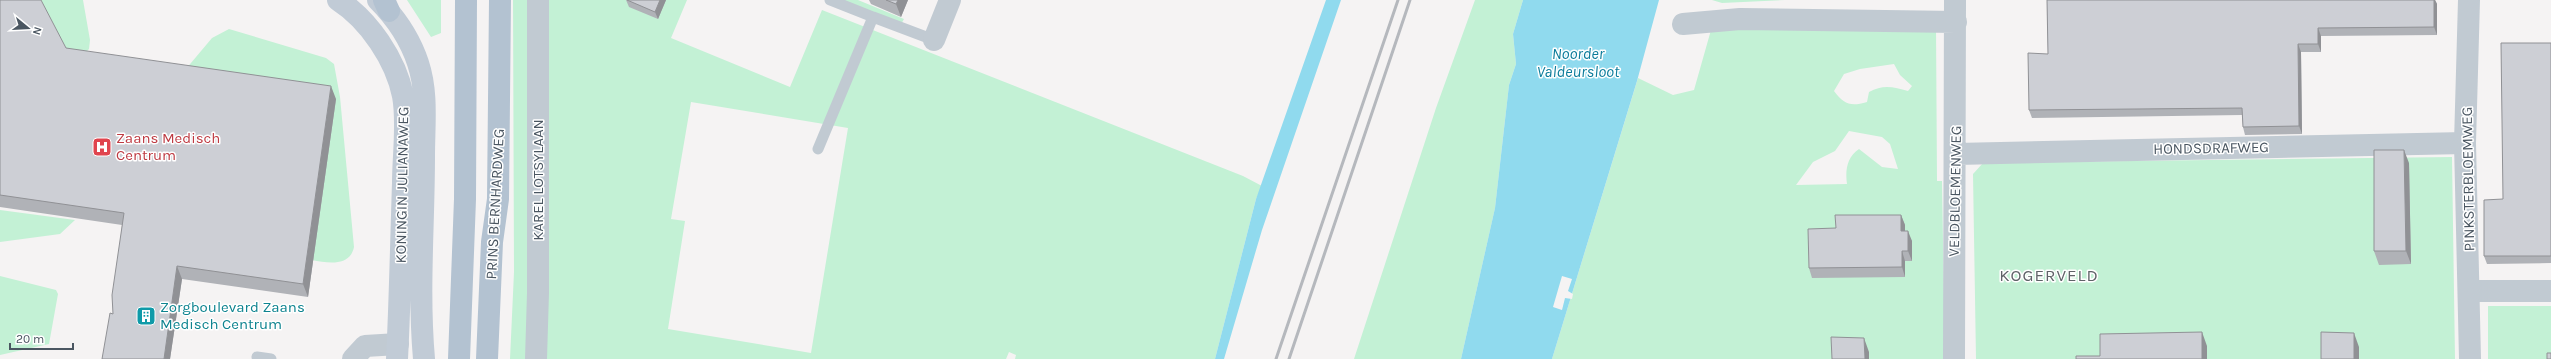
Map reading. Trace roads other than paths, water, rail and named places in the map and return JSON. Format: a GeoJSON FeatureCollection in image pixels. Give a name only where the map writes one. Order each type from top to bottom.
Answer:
{"type":"FeatureCollection","features":[{"type":"Feature","properties":{"kind":"main road","name":"KONINGIN JULIANAWEG"},"geometry":{"type":"LineString","coordinates":[[338,0],[358,18],[383,49],[394,70],[403,96],[397,352],[423,352],[420,308],[424,187],[424,89],[414,52],[401,28],[383,4]]}},
{"type":"Feature","properties":{"kind":"main road","name":"PRINS BERNHARDWEG"},"geometry":{"type":"LineString","coordinates":[[459,359],[465,199],[466,0]]}},
{"type":"Feature","properties":{"kind":"main road","name":"PRINS BERNHARDWEG"},"geometry":{"type":"LineString","coordinates":[[487,359],[492,242],[498,199],[500,0]]}},
{"type":"Feature","properties":{"kind":"street","name":"KAREL LOTSYLAAN"},"geometry":{"type":"LineString","coordinates":[[536,359],[538,293],[538,0]]}},
{"type":"Feature","properties":{"kind":"street"},"geometry":{"type":"LineString","coordinates":[[934,40],[950,0]]}},
{"type":"Feature","properties":{"kind":"street","name":"VELDBLOEMENWEG"},"geometry":{"type":"LineString","coordinates":[[1954,359],[1956,154],[1955,0]]}},
{"type":"Feature","properties":{"kind":"street","name":"PINKSTERBLOEMWEG"},"geometry":{"type":"LineString","coordinates":[[2469,0],[2466,143],[2470,359]]}},
{"type":"Feature","properties":{"kind":"street"},"geometry":{"type":"LineString","coordinates":[[1683,24],[1740,19],[1956,22]]}},
{"type":"Feature","properties":{"kind":"street","name":"HONDSDRAFWEG"},"geometry":{"type":"LineString","coordinates":[[1956,154],[2466,143]]}},
{"type":"Feature","properties":{"kind":"street"},"geometry":{"type":"LineString","coordinates":[[2469,291],[2551,291]]}},
{"type":"Feature","properties":{"kind":"street"},"geometry":{"type":"LineString","coordinates":[[353,359],[365,346],[397,352]]}},
{"type":"Feature","properties":{"kind":"lane"},"geometry":{"type":"LineString","coordinates":[[830,0],[934,40]]}},
{"type":"Feature","properties":{"kind":"lane"},"geometry":{"type":"LineString","coordinates":[[818,149],[873,17]]}},
{"type":"Feature","properties":{"kind":"lane"},"geometry":{"type":"LineString","coordinates":[[257,357],[271,359]]}},
{"type":"Feature","properties":{"kind":"water"},"geometry":{"type":"Polygon","coordinates":[[[1326,0],[1341,0],[1262,230],[1224,359],[1215,359],[1256,199],[1326,0]]]}},
{"type":"Feature","properties":{"kind":"water","name":"Noorder Valdeursloot"},"geometry":{"type":"Polygon","coordinates":[[[1523,0],[1659,0],[1637,81],[1552,359],[1461,359],[1495,208],[1509,85],[1516,64],[1513,34],[1523,0]]]}},
{"type":"Feature","properties":{"kind":"railway"},"geometry":{"type":"LineString","coordinates":[[1276,359],[1398,0]]}},
{"type":"Feature","properties":{"kind":"railway"},"geometry":{"type":"LineString","coordinates":[[1289,359],[1410,0]]}},
{"type":"Feature","properties":{"kind":"place","name":"Zaans Medisch Centrum"},"geometry":{"type":"Point","coordinates":[102,147]}},
{"type":"Feature","properties":{"kind":"place","name":"Zorgboulevard Zaans Medisch Centrum"},"geometry":{"type":"Point","coordinates":[146,316]}},
{"type":"Feature","properties":{"kind":"district","name":"KOGERVELD"},"geometry":{"type":"Point","coordinates":[2049,275]}}]}
